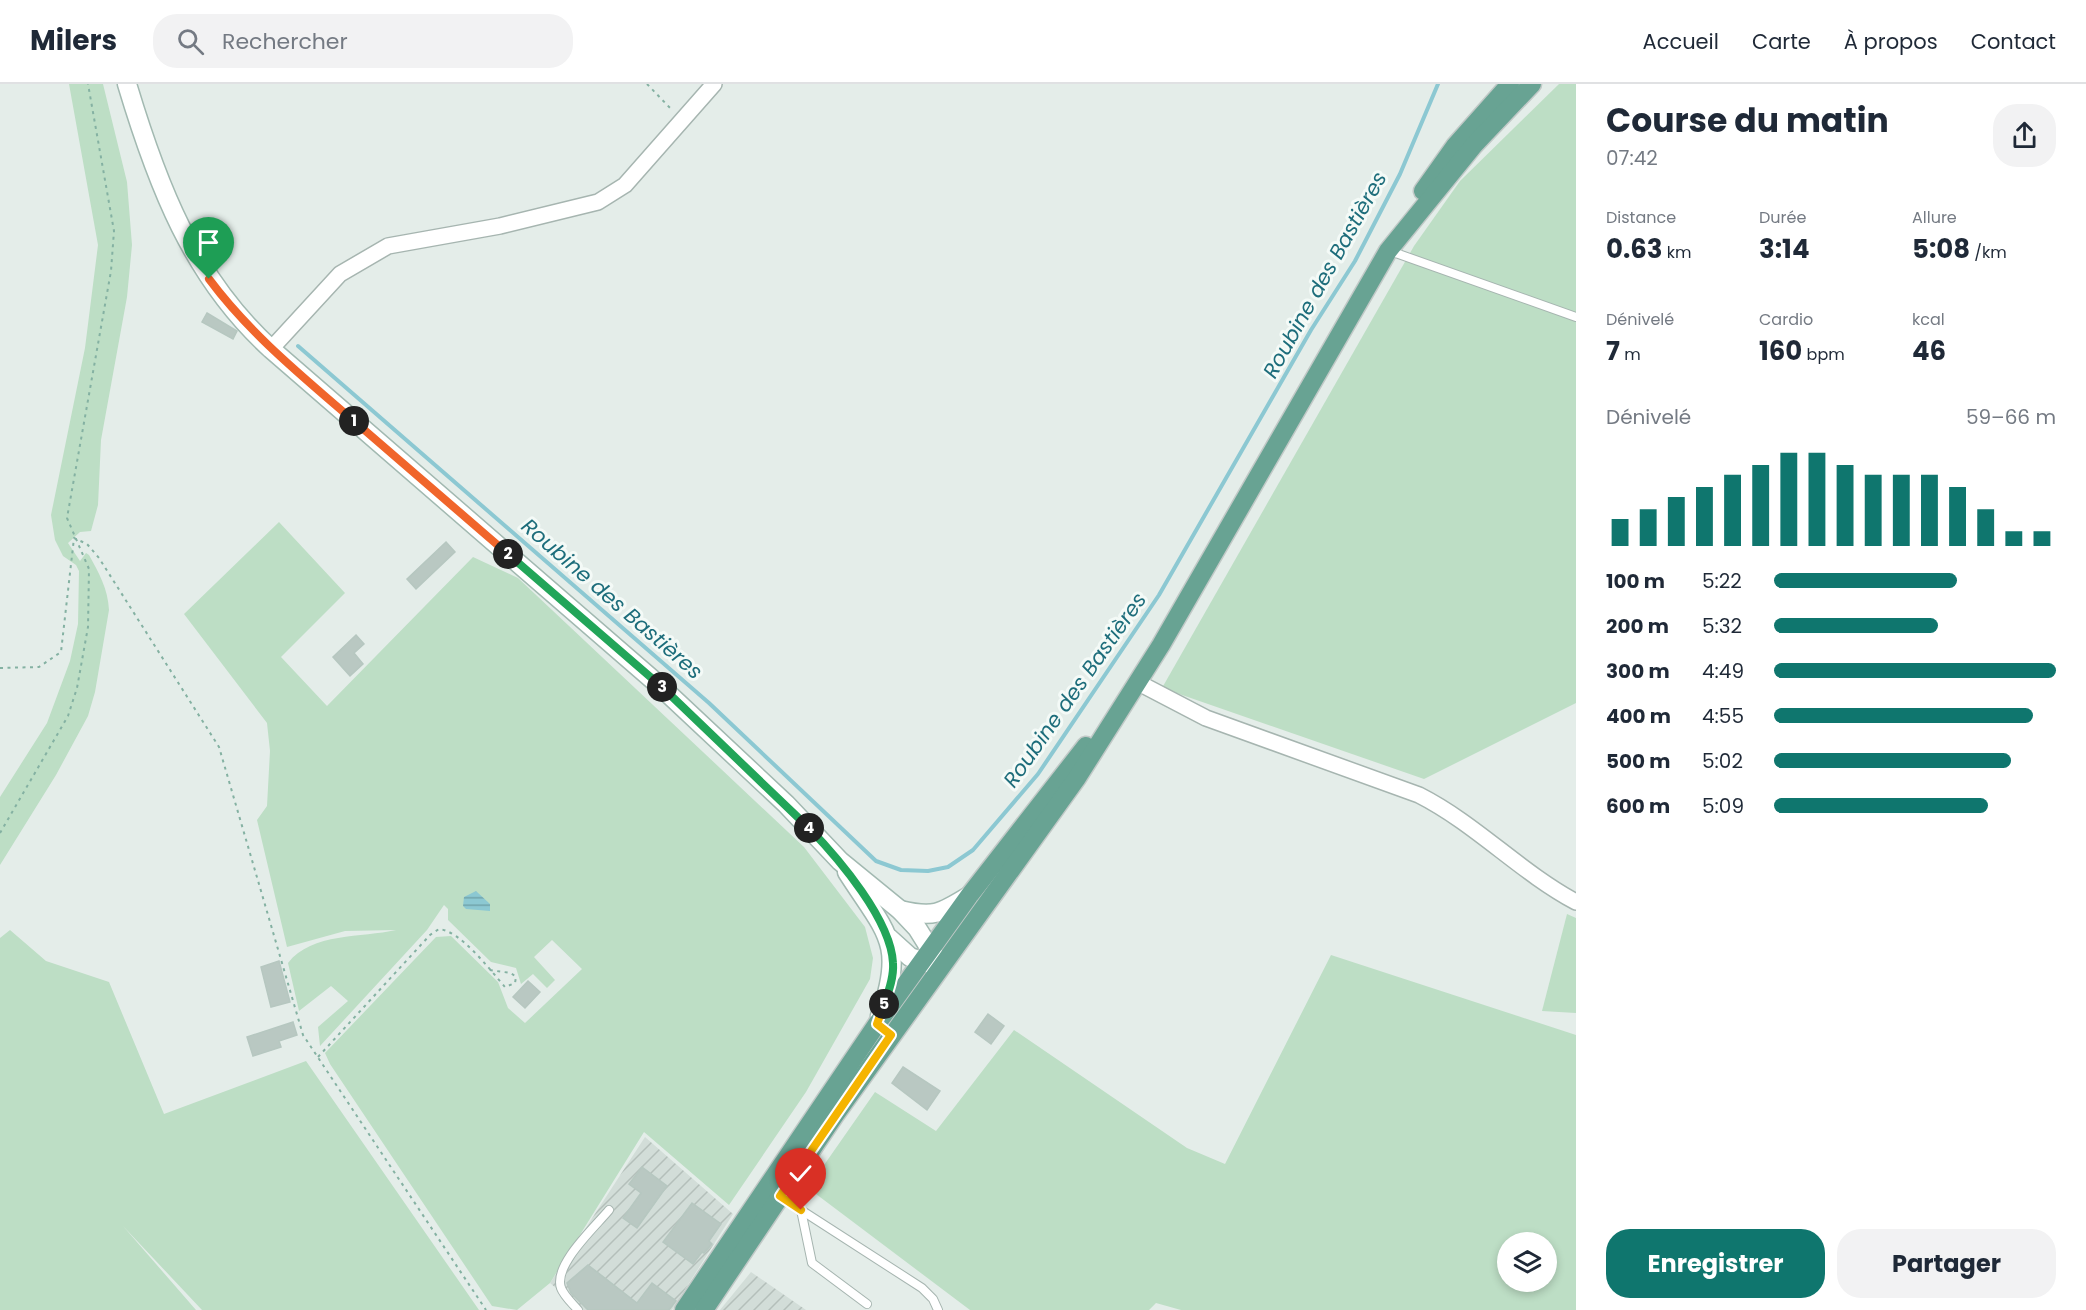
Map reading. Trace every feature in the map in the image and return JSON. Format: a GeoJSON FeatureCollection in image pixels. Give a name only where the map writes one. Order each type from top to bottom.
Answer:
{"type":"FeatureCollection","features":[{"type":"Feature","properties":{"kind":"main road"},"geometry":{"type":"LineString","coordinates":[[128,84],[154,169],[189,247],[233,311],[271,349],[660,686],[786,804],[840,861],[900,910],[926,955],[940,968]]}},
{"type":"Feature","properties":{"kind":"main road"},"geometry":{"type":"LineString","coordinates":[[773,1191],[891,1035],[1077,778],[1137,682],[1434,173],[1510,84]]}},
{"type":"Feature","properties":{"kind":"main road"},"geometry":{"type":"LineString","coordinates":[[1391,246],[1474,145],[1532,84]]}},
{"type":"Feature","properties":{"kind":"main road"},"geometry":{"type":"LineString","coordinates":[[696,1308],[748,1231],[877,1024],[969,896],[1065,770],[1117,711]]}},
{"type":"Feature","properties":{"kind":"main road"},"geometry":{"type":"LineString","coordinates":[[840,861],[889,938],[903,953],[926,955]]}},
{"type":"Feature","properties":{"kind":"main road"},"geometry":{"type":"LineString","coordinates":[[900,910],[935,915],[969,896]]}},
{"type":"Feature","properties":{"kind":"main road"},"geometry":{"type":"LineString","coordinates":[[877,1024],[891,983],[894,965],[889,938]]}},
{"type":"Feature","properties":{"kind":"street"},"geometry":{"type":"LineString","coordinates":[[271,349],[340,274],[388,246],[500,226],[598,202],[625,185],[714,84]]}},
{"type":"Feature","properties":{"kind":"street"},"geometry":{"type":"LineString","coordinates":[[1137,682],[1206,718],[1419,795],[1448,812],[1555,891],[1576,902]]}},
{"type":"Feature","properties":{"kind":"lane"},"geometry":{"type":"LineString","coordinates":[[1391,246],[1576,317]]}},
{"type":"Feature","properties":{"kind":"lane"},"geometry":{"type":"LineString","coordinates":[[877,1024],[891,1035]]}},
{"type":"Feature","properties":{"kind":"lane"},"geometry":{"type":"LineString","coordinates":[[773,1191],[922,1288],[933,1299],[938,1310]]}},
{"type":"Feature","properties":{"kind":"lane"},"geometry":{"type":"LineString","coordinates":[[578,1310],[561,1287],[560,1274],[564,1264],[609,1210]]}},
{"type":"Feature","properties":{"kind":"lane"},"geometry":{"type":"LineString","coordinates":[[801,1210],[812,1263],[867,1304]]}},
{"type":"Feature","properties":{"kind":"path"},"geometry":{"type":"LineString","coordinates":[[0,833],[68,716],[77,688],[88,627],[89,569],[67,518],[111,271],[114,231],[88,84]]}},
{"type":"Feature","properties":{"kind":"path"},"geometry":{"type":"LineString","coordinates":[[646,84],[682,120]]}},
{"type":"Feature","properties":{"kind":"path"},"geometry":{"type":"LineString","coordinates":[[0,668],[39,667],[61,652],[74,538]]}},
{"type":"Feature","properties":{"kind":"path"},"geometry":{"type":"LineString","coordinates":[[74,538],[87,544],[99,558],[219,747],[303,1035],[486,1310]]}},
{"type":"Feature","properties":{"kind":"path"},"geometry":{"type":"LineString","coordinates":[[318,1057],[430,935],[439,929],[455,934],[489,970],[506,987],[515,984],[516,977],[511,973],[489,970]]}},
{"type":"Feature","properties":{"kind":"shaded area"},"geometry":{"type":"Polygon","coordinates":[[[645,1137],[733,1214],[672,1310],[582,1310],[550,1283],[645,1137]]]}},
{"type":"Feature","properties":{"kind":"shaded area"},"geometry":{"type":"Polygon","coordinates":[[[751,1272],[806,1310],[720,1310],[751,1272]]]}},
{"type":"Feature","properties":{"kind":"green space"},"geometry":{"type":"Polygon","coordinates":[[[69,84],[103,84],[127,182],[132,245],[127,297],[101,440],[98,505],[91,531],[80,532],[68,543],[80,561],[86,553],[89,555],[105,588],[109,610],[95,692],[88,716],[56,775],[0,865],[0,797],[47,723],[70,661],[78,624],[79,571],[76,565],[63,556],[55,540],[51,515],[85,348],[98,245],[69,84]]]}},
{"type":"Feature","properties":{"kind":"green space"},"geometry":{"type":"Polygon","coordinates":[[[1559,84],[1576,84],[1576,703],[1424,779],[1162,688],[1414,246],[1460,181],[1559,84]]]}},
{"type":"Feature","properties":{"kind":"green space"},"geometry":{"type":"Polygon","coordinates":[[[279,522],[345,593],[281,657],[327,706],[473,557],[518,578],[804,847],[865,927],[873,958],[870,979],[806,1092],[729,1205],[644,1132],[550,1283],[517,1310],[492,1306],[330,1064],[325,1053],[436,937],[451,936],[498,982],[508,1008],[525,1023],[582,969],[552,940],[534,957],[555,980],[547,988],[533,974],[521,984],[516,968],[491,962],[448,920],[448,909],[444,905],[427,930],[320,1046],[318,1027],[348,1001],[331,986],[299,1011],[288,963],[298,953],[324,941],[396,930],[345,931],[287,947],[257,820],[267,806],[270,751],[267,723],[184,614],[279,522]]]}},
{"type":"Feature","properties":{"kind":"green space"},"geometry":{"type":"Polygon","coordinates":[[[1567,914],[1576,918],[1576,1013],[1542,1011],[1567,914]]]}},
{"type":"Feature","properties":{"kind":"green space"},"geometry":{"type":"Polygon","coordinates":[[[10,930],[46,961],[109,982],[164,1114],[306,1061],[479,1310],[202,1310],[123,1226],[196,1310],[0,1310],[0,938],[10,930]]]}},
{"type":"Feature","properties":{"kind":"green space"},"geometry":{"type":"Polygon","coordinates":[[[1331,955],[1576,1035],[1576,1310],[1181,1310],[1156,1303],[1149,1310],[970,1310],[808,1188],[875,1092],[936,1131],[1014,1030],[1187,1148],[1225,1164],[1331,955]]]}},
{"type":"Feature","properties":{"kind":"water"},"geometry":{"type":"Polygon","coordinates":[[[476,891],[490,904],[490,911],[466,909],[463,906],[464,897],[476,891]]]}},
{"type":"Feature","properties":{"kind":"building"},"geometry":{"type":"Polygon","coordinates":[[[207,313],[237,331],[233,339],[202,322],[207,313]]]}},
{"type":"Feature","properties":{"kind":"building"},"geometry":{"type":"Polygon","coordinates":[[[446,542],[455,552],[416,589],[407,579],[446,542]]]}},
{"type":"Feature","properties":{"kind":"building"},"geometry":{"type":"Polygon","coordinates":[[[356,635],[364,644],[354,653],[363,664],[350,676],[333,657],[356,635]]]}},
{"type":"Feature","properties":{"kind":"building"},"geometry":{"type":"Polygon","coordinates":[[[279,961],[290,1002],[271,1007],[261,967],[279,961]]]}},
{"type":"Feature","properties":{"kind":"building"},"geometry":{"type":"Polygon","coordinates":[[[528,981],[540,992],[525,1008],[513,997],[528,981]]]}},
{"type":"Feature","properties":{"kind":"building"},"geometry":{"type":"Polygon","coordinates":[[[988,1014],[1004,1026],[991,1044],[975,1032],[988,1014]]]}},
{"type":"Feature","properties":{"kind":"building"},"geometry":{"type":"Polygon","coordinates":[[[293,1022],[297,1035],[279,1041],[281,1047],[253,1056],[247,1037],[293,1022]]]}},
{"type":"Feature","properties":{"kind":"building"},"geometry":{"type":"Polygon","coordinates":[[[903,1067],[940,1091],[927,1110],[892,1083],[903,1067]]]}},
{"type":"Feature","properties":{"kind":"building"},"geometry":{"type":"Polygon","coordinates":[[[642,1167],[667,1186],[637,1228],[623,1218],[641,1193],[629,1184],[642,1167]]]}},
{"type":"Feature","properties":{"kind":"building"},"geometry":{"type":"Polygon","coordinates":[[[692,1203],[721,1224],[709,1241],[712,1244],[693,1264],[663,1242],[692,1203]]]}},
{"type":"Feature","properties":{"kind":"building"},"geometry":{"type":"Polygon","coordinates":[[[588,1265],[637,1303],[652,1283],[676,1301],[669,1310],[588,1310],[571,1293],[567,1283],[588,1265]]]}},
{"type":"Feature","properties":{"kind":"waterway","name":"Roubine des Bastières"},"geometry":{"type":"LineString","coordinates":[[298,346],[709,703],[876,861],[901,870],[928,871],[948,867],[973,850],[1038,774],[1159,595],[1311,330],[1355,261],[1400,174],[1438,84]]}},
{"type":"Feature","properties":{"kind":"route"},"geometry":{"type":"LineString","coordinates":[[209,279],[233,311],[260,339],[660,686],[786,804],[840,861],[869,906],[889,938],[894,965],[891,983],[877,1024],[891,1035],[780,1196],[801,1210]]}}]}
